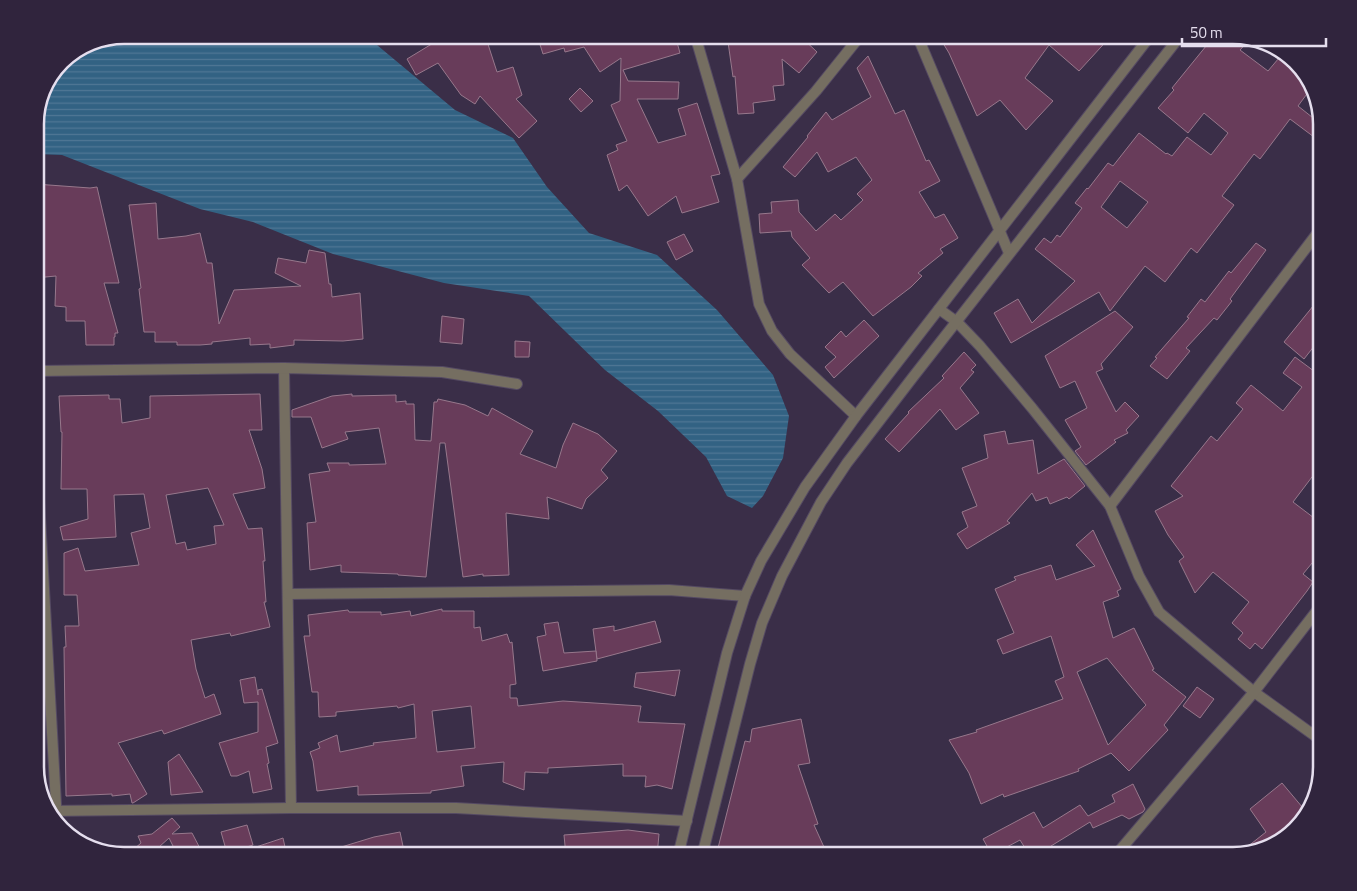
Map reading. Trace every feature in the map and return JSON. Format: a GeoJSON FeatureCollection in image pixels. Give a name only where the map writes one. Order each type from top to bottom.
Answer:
{"type":"FeatureCollection","features":[{"type":"Feature","properties":{"kind":"street"},"geometry":{"type":"LineString","coordinates":[[699,44],[737,179],[759,304],[772,331],[790,354],[856,416]]}},
{"type":"Feature","properties":{"kind":"street"},"geometry":{"type":"LineString","coordinates":[[737,179],[816,91],[854,44]]}},
{"type":"Feature","properties":{"kind":"street"},"geometry":{"type":"LineString","coordinates":[[921,44],[1009,253]]}},
{"type":"Feature","properties":{"kind":"street"},"geometry":{"type":"LineString","coordinates":[[680,847],[727,653],[745,596],[761,561],[805,486],[830,451],[1144,44]]}},
{"type":"Feature","properties":{"kind":"street"},"geometry":{"type":"LineString","coordinates":[[704,847],[762,623],[782,576],[821,502],[847,463],[1174,44]]}},
{"type":"Feature","properties":{"kind":"street"},"geometry":{"type":"LineString","coordinates":[[1110,506],[1313,239]]}},
{"type":"Feature","properties":{"kind":"street"},"geometry":{"type":"LineString","coordinates":[[939,309],[957,322],[980,346],[1110,506],[1139,576],[1159,612],[1254,692],[1313,735]]}},
{"type":"Feature","properties":{"kind":"street"},"geometry":{"type":"LineString","coordinates":[[284,368],[291,808]]}},
{"type":"Feature","properties":{"kind":"street"},"geometry":{"type":"LineString","coordinates":[[44,371],[284,368],[442,372],[517,384]]}},
{"type":"Feature","properties":{"kind":"street"},"geometry":{"type":"LineString","coordinates":[[288,594],[669,590],[745,596]]}},
{"type":"Feature","properties":{"kind":"street"},"geometry":{"type":"LineString","coordinates":[[1123,847],[1254,692],[1313,616]]}},
{"type":"Feature","properties":{"kind":"street"},"geometry":{"type":"LineString","coordinates":[[44,621],[52,802]]}},
{"type":"Feature","properties":{"kind":"street"},"geometry":{"type":"LineString","coordinates":[[60,815],[291,808],[456,808],[687,821]]}},
{"type":"Feature","properties":{"kind":"water"},"geometry":{"type":"Polygon","coordinates":[[[124,44],[376,44],[455,110],[513,138],[547,187],[589,233],[657,255],[717,310],[773,375],[789,416],[783,458],[763,496],[752,508],[727,496],[706,457],[658,411],[605,370],[529,296],[444,283],[333,254],[253,222],[200,209],[62,155],[44,154],[46,103],[60,75],[71,64],[98,48],[124,44]]]}},
{"type":"Feature","properties":{"kind":"building"},"geometry":{"type":"Polygon","coordinates":[[[432,44],[488,44],[497,72],[513,67],[522,95],[516,99],[537,121],[519,138],[480,96],[475,104],[461,95],[438,63],[416,75],[407,59],[432,44]]]}},
{"type":"Feature","properties":{"kind":"building"},"geometry":{"type":"Polygon","coordinates":[[[540,44],[678,44],[680,53],[623,70],[628,81],[679,82],[678,99],[637,99],[658,143],[686,135],[678,109],[697,103],[720,174],[711,176],[719,202],[682,213],[676,196],[648,216],[627,185],[619,191],[607,155],[618,150],[616,145],[627,141],[611,105],[620,101],[621,58],[600,72],[584,47],[565,52],[564,48],[543,54],[540,44]]]}},
{"type":"Feature","properties":{"kind":"building"},"geometry":{"type":"Polygon","coordinates":[[[728,44],[809,44],[817,52],[799,73],[782,59],[784,85],[773,86],[775,100],[753,103],[754,113],[738,114],[735,76],[733,77],[728,44]]]}},
{"type":"Feature","properties":{"kind":"building"},"geometry":{"type":"Polygon","coordinates":[[[944,44],[1104,44],[1079,71],[1049,45],[1025,78],[1053,101],[1026,130],[1000,100],[977,116],[944,44]]]}},
{"type":"Feature","properties":{"kind":"building"},"geometry":{"type":"Polygon","coordinates":[[[1208,44],[1245,44],[1240,50],[1268,71],[1279,58],[1297,75],[1307,94],[1298,106],[1313,118],[1313,136],[1290,119],[1260,159],[1254,154],[1222,196],[1234,205],[1197,253],[1191,248],[1165,282],[1145,266],[1110,311],[1099,292],[1011,343],[994,313],[1018,299],[1032,323],[1075,281],[1035,249],[1044,238],[1051,243],[1057,235],[1060,237],[1082,208],[1075,203],[1108,163],[1113,166],[1139,133],[1166,154],[1172,156],[1187,137],[1211,155],[1228,133],[1204,113],[1188,133],[1158,108],[1174,90],[1172,88],[1208,44]],[[1120,181],[1101,207],[1127,228],[1148,202],[1120,181]]]}},
{"type":"Feature","properties":{"kind":"building"},"geometry":{"type":"Polygon","coordinates":[[[868,56],[895,114],[904,110],[926,161],[929,160],[940,181],[919,192],[935,218],[944,214],[958,238],[940,249],[943,253],[918,273],[922,276],[911,287],[873,316],[843,282],[829,293],[802,265],[810,258],[792,237],[791,231],[760,233],[759,214],[772,213],[771,202],[798,200],[799,212],[816,231],[835,214],[841,220],[863,200],[857,194],[872,180],[856,157],[828,172],[817,152],[795,177],[783,167],[826,112],[832,120],[871,97],[857,68],[868,56]]]}},
{"type":"Feature","properties":{"kind":"building"},"geometry":{"type":"Polygon","coordinates":[[[580,88],[593,101],[581,112],[569,99],[580,88]]]}},
{"type":"Feature","properties":{"kind":"building"},"geometry":{"type":"Polygon","coordinates":[[[44,185],[97,187],[119,283],[104,283],[118,333],[115,333],[114,345],[86,345],[85,321],[66,321],[66,307],[55,306],[56,276],[44,277],[44,185]]]}},
{"type":"Feature","properties":{"kind":"building"},"geometry":{"type":"Polygon","coordinates":[[[156,203],[158,239],[200,233],[207,263],[212,263],[219,324],[234,290],[301,286],[275,273],[278,258],[306,263],[309,250],[325,253],[332,297],[360,293],[363,339],[343,341],[294,340],[294,345],[270,348],[270,344],[250,345],[250,338],[200,345],[177,345],[177,342],[155,342],[155,332],[144,332],[139,289],[141,288],[129,205],[156,203]]]}},
{"type":"Feature","properties":{"kind":"building"},"geometry":{"type":"Polygon","coordinates":[[[684,234],[693,251],[676,260],[667,242],[684,234]]]}},
{"type":"Feature","properties":{"kind":"building"},"geometry":{"type":"Polygon","coordinates":[[[1256,243],[1266,250],[1230,299],[1232,301],[1217,320],[1214,318],[1186,348],[1190,351],[1167,379],[1150,366],[1157,358],[1155,357],[1189,318],[1187,317],[1201,299],[1205,302],[1229,271],[1231,273],[1256,243]]]}},
{"type":"Feature","properties":{"kind":"building"},"geometry":{"type":"Polygon","coordinates":[[[1313,306],[1313,348],[1304,359],[1284,342],[1313,306]]]}},
{"type":"Feature","properties":{"kind":"building"},"geometry":{"type":"Polygon","coordinates":[[[1115,311],[1133,327],[1101,364],[1103,369],[1096,372],[1116,412],[1125,402],[1139,416],[1126,430],[1128,433],[1114,440],[1116,442],[1086,465],[1075,451],[1081,447],[1065,420],[1087,408],[1075,381],[1060,388],[1045,356],[1115,311]]]}},
{"type":"Feature","properties":{"kind":"building"},"geometry":{"type":"Polygon","coordinates":[[[442,316],[464,319],[462,344],[440,342],[442,316]]]}},
{"type":"Feature","properties":{"kind":"building"},"geometry":{"type":"Polygon","coordinates":[[[864,320],[879,336],[834,378],[825,367],[836,357],[825,347],[841,331],[846,337],[864,320]]]}},
{"type":"Feature","properties":{"kind":"building"},"geometry":{"type":"Polygon","coordinates":[[[515,341],[530,342],[529,357],[515,357],[515,341]]]}},
{"type":"Feature","properties":{"kind":"building"},"geometry":{"type":"Polygon","coordinates":[[[964,352],[976,365],[971,370],[974,372],[960,388],[979,413],[956,430],[940,409],[899,452],[885,439],[908,412],[944,378],[942,376],[964,352]]]}},
{"type":"Feature","properties":{"kind":"building"},"geometry":{"type":"Polygon","coordinates":[[[1295,357],[1313,370],[1313,476],[1293,502],[1313,517],[1313,562],[1303,574],[1313,582],[1262,649],[1255,643],[1250,649],[1238,639],[1243,633],[1232,623],[1249,602],[1213,572],[1195,593],[1179,561],[1184,557],[1168,535],[1155,511],[1183,496],[1171,486],[1211,436],[1217,441],[1243,409],[1236,403],[1251,385],[1283,411],[1302,387],[1283,373],[1295,357]]]}},
{"type":"Feature","properties":{"kind":"building"},"geometry":{"type":"Polygon","coordinates":[[[260,394],[262,430],[249,430],[262,469],[265,488],[233,494],[248,529],[262,528],[265,561],[263,561],[266,602],[264,602],[270,627],[231,636],[230,633],[191,640],[196,669],[205,698],[214,694],[221,714],[164,734],[162,730],[118,743],[147,794],[133,803],[130,794],[66,796],[65,626],[79,626],[77,595],[64,595],[64,553],[78,548],[85,571],[139,565],[131,533],[150,528],[144,494],[114,495],[116,537],[63,540],[60,527],[88,519],[87,489],[61,489],[62,432],[59,396],[109,395],[109,399],[120,399],[122,423],[150,418],[150,396],[260,394]],[[208,488],[166,495],[176,544],[185,542],[187,550],[216,544],[214,526],[224,525],[208,488]]]}},
{"type":"Feature","properties":{"kind":"building"},"geometry":{"type":"Polygon","coordinates":[[[352,394],[352,396],[396,395],[396,402],[406,401],[406,404],[414,404],[415,440],[431,441],[434,402],[437,402],[438,399],[465,405],[488,416],[492,408],[533,431],[520,454],[556,468],[563,445],[573,423],[598,434],[617,451],[601,470],[608,478],[586,499],[582,509],[547,497],[549,519],[506,513],[509,575],[483,576],[483,574],[463,577],[445,443],[440,443],[426,577],[341,572],[341,565],[310,570],[307,523],[316,522],[309,474],[330,471],[327,463],[349,463],[349,465],[386,464],[379,428],[345,432],[348,439],[322,448],[311,417],[292,417],[292,410],[332,396],[352,394]]]}},
{"type":"Feature","properties":{"kind":"building"},"geometry":{"type":"Polygon","coordinates":[[[1005,431],[1008,444],[1033,440],[1038,474],[1064,459],[1085,486],[1069,499],[1067,497],[1050,504],[1047,497],[1036,501],[1032,493],[1007,521],[1010,523],[967,549],[957,534],[968,527],[962,512],[977,506],[962,468],[988,458],[984,435],[1005,431]]]}},
{"type":"Feature","properties":{"kind":"building"},"geometry":{"type":"Polygon","coordinates":[[[1093,530],[1121,589],[1117,591],[1119,596],[1103,602],[1113,638],[1134,628],[1154,669],[1152,670],[1186,697],[1164,725],[1168,730],[1129,771],[1111,753],[1078,769],[1079,771],[1004,797],[1003,794],[981,804],[969,773],[949,740],[977,732],[976,730],[1063,699],[1055,681],[1064,677],[1051,636],[1003,654],[997,640],[1014,633],[995,589],[1016,580],[1014,577],[1051,565],[1056,580],[1095,566],[1076,545],[1093,530]],[[1107,658],[1077,672],[1108,745],[1146,705],[1107,658]]]}},
{"type":"Feature","properties":{"kind":"building"},"geometry":{"type":"Polygon","coordinates":[[[442,609],[442,611],[474,611],[474,628],[480,627],[482,641],[507,634],[510,643],[512,642],[516,684],[510,685],[510,698],[517,698],[518,706],[563,701],[641,706],[638,722],[685,724],[672,789],[657,785],[645,787],[646,776],[623,776],[623,764],[548,768],[548,773],[525,772],[524,790],[503,782],[504,762],[461,766],[464,786],[431,791],[431,793],[358,795],[358,786],[317,791],[310,752],[320,748],[318,743],[337,735],[340,752],[374,745],[373,743],[416,738],[414,704],[398,708],[397,706],[336,712],[336,716],[319,717],[318,692],[312,692],[304,636],[310,636],[308,615],[348,610],[349,612],[381,612],[381,615],[410,611],[411,616],[442,609]],[[471,706],[432,711],[437,752],[475,748],[471,706]]]}},
{"type":"Feature","properties":{"kind":"building"},"geometry":{"type":"Polygon","coordinates":[[[655,621],[661,642],[597,659],[593,629],[614,626],[614,631],[655,621]]]}},
{"type":"Feature","properties":{"kind":"building"},"geometry":{"type":"Polygon","coordinates":[[[558,622],[564,653],[596,651],[597,661],[543,671],[537,637],[546,635],[544,624],[558,622]]]}},
{"type":"Feature","properties":{"kind":"building"},"geometry":{"type":"Polygon","coordinates":[[[680,670],[675,696],[634,687],[636,673],[680,670]]]}},
{"type":"Feature","properties":{"kind":"building"},"geometry":{"type":"Polygon","coordinates":[[[255,677],[258,695],[258,690],[262,689],[278,743],[266,747],[272,789],[253,793],[249,771],[237,776],[231,776],[219,743],[258,732],[258,702],[244,703],[240,680],[255,677]]]}},
{"type":"Feature","properties":{"kind":"building"},"geometry":{"type":"Polygon","coordinates":[[[1197,687],[1214,699],[1200,718],[1183,706],[1197,687]]]}},
{"type":"Feature","properties":{"kind":"building"},"geometry":{"type":"Polygon","coordinates":[[[801,719],[810,763],[798,765],[818,824],[814,825],[824,847],[718,847],[745,741],[750,742],[752,729],[801,719]]]}},
{"type":"Feature","properties":{"kind":"building"},"geometry":{"type":"Polygon","coordinates":[[[179,754],[203,792],[171,795],[168,762],[179,754]]]}},
{"type":"Feature","properties":{"kind":"building"},"geometry":{"type":"Polygon","coordinates":[[[1282,783],[1302,807],[1290,824],[1282,831],[1264,841],[1248,846],[1266,832],[1250,809],[1282,783]]]}},
{"type":"Feature","properties":{"kind":"building"},"geometry":{"type":"Polygon","coordinates":[[[1133,784],[1145,809],[1129,819],[1122,815],[1093,828],[1090,822],[1052,847],[1024,847],[1020,840],[1007,847],[988,847],[983,839],[1034,812],[1043,828],[1080,805],[1088,816],[1115,802],[1112,795],[1133,784]]]}},
{"type":"Feature","properties":{"kind":"building"},"geometry":{"type":"Polygon","coordinates":[[[172,818],[180,827],[172,834],[192,833],[199,847],[174,847],[169,838],[159,847],[136,847],[141,843],[138,836],[152,834],[172,818]]]}},
{"type":"Feature","properties":{"kind":"building"},"geometry":{"type":"Polygon","coordinates":[[[247,825],[253,845],[246,847],[225,847],[221,832],[247,825]]]}},
{"type":"Feature","properties":{"kind":"building"},"geometry":{"type":"Polygon","coordinates":[[[628,830],[659,834],[658,847],[565,847],[564,835],[628,830]]]}},
{"type":"Feature","properties":{"kind":"building"},"geometry":{"type":"Polygon","coordinates":[[[400,832],[403,847],[341,847],[374,837],[400,832]]]}},
{"type":"Feature","properties":{"kind":"building"},"geometry":{"type":"Polygon","coordinates":[[[283,838],[285,847],[256,847],[283,838]]]}}]}
